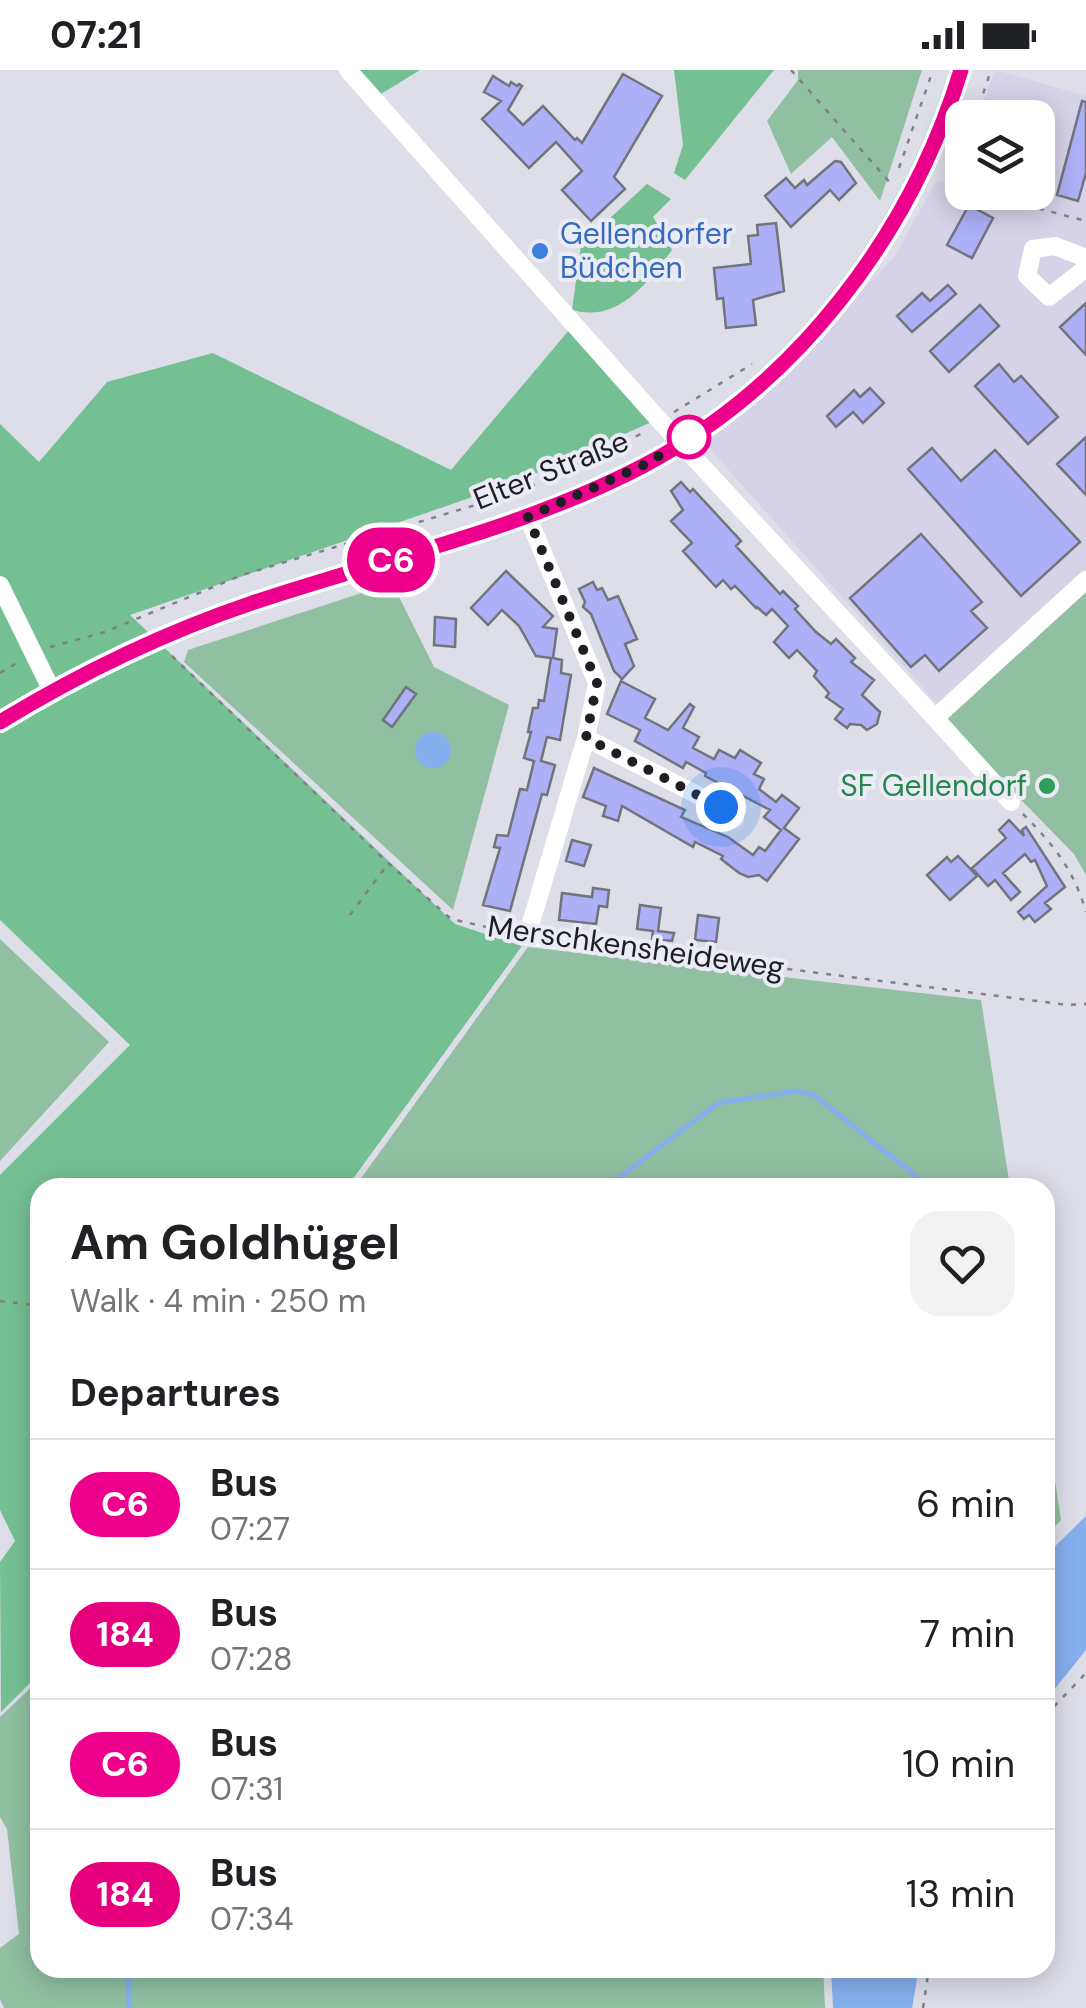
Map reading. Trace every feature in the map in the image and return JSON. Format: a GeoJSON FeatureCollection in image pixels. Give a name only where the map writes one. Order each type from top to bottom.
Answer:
{"type":"FeatureCollection","features":[{"type":"Feature","properties":{"kind":"main road","name":"Elter Straße"},"geometry":{"type":"LineString","coordinates":[[0,722],[124,654],[250,604],[528,517],[646,464],[681,442],[747,394],[791,354],[859,278],[924,167],[962,70]]}},
{"type":"Feature","properties":{"kind":"street"},"geometry":{"type":"LineString","coordinates":[[348,70],[660,421],[1012,802]]}},
{"type":"Feature","properties":{"kind":"street"},"geometry":{"type":"LineString","coordinates":[[1086,258],[1055,246],[1033,249],[1028,276],[1049,297],[1086,268]]}},
{"type":"Feature","properties":{"kind":"street"},"geometry":{"type":"LineString","coordinates":[[527,936],[586,738],[597,683],[528,517]]}},
{"type":"Feature","properties":{"kind":"street"},"geometry":{"type":"LineString","coordinates":[[934,718],[1086,580]]}},
{"type":"Feature","properties":{"kind":"street"},"geometry":{"type":"LineString","coordinates":[[0,586],[52,691]]}},
{"type":"Feature","properties":{"kind":"street"},"geometry":{"type":"LineString","coordinates":[[586,738],[721,807],[735,819]]}},
{"type":"Feature","properties":{"kind":"street","name":"Merschkensheideweg"},"geometry":{"type":"LineString","coordinates":[[527,936],[696,957]]}},
{"type":"Feature","properties":{"kind":"path"},"geometry":{"type":"LineString","coordinates":[[791,70],[894,187]]}},
{"type":"Feature","properties":{"kind":"path"},"geometry":{"type":"LineString","coordinates":[[899,170],[932,70]]}},
{"type":"Feature","properties":{"kind":"path"},"geometry":{"type":"LineString","coordinates":[[981,100],[991,70]]}},
{"type":"Feature","properties":{"kind":"path"},"geometry":{"type":"LineString","coordinates":[[1044,210],[1086,221]]}},
{"type":"Feature","properties":{"kind":"path"},"geometry":{"type":"LineString","coordinates":[[0,674],[32,653],[105,632],[242,575],[519,492],[640,435],[758,361]]}},
{"type":"Feature","properties":{"kind":"path","name":"Merschkensheideweg"},"geometry":{"type":"LineString","coordinates":[[169,653],[388,863],[451,918],[527,936]]}},
{"type":"Feature","properties":{"kind":"path"},"geometry":{"type":"LineString","coordinates":[[1012,802],[1063,857],[1086,912]]}},
{"type":"Feature","properties":{"kind":"path"},"geometry":{"type":"LineString","coordinates":[[350,914],[388,863]]}},
{"type":"Feature","properties":{"kind":"path","name":"Merschkensheideweg"},"geometry":{"type":"LineString","coordinates":[[696,957],[1086,1004]]}},
{"type":"Feature","properties":{"kind":"path"},"geometry":{"type":"LineString","coordinates":[[0,1301],[30,1305]]}},
{"type":"Feature","properties":{"kind":"path"},"geometry":{"type":"LineString","coordinates":[[1055,1706],[1086,1673]]}},
{"type":"Feature","properties":{"kind":"path"},"geometry":{"type":"LineString","coordinates":[[923,2008],[928,1978]]}},
{"type":"Feature","properties":{"kind":"shaded area"},"geometry":{"type":"Polygon","coordinates":[[[995,70],[1086,96],[1086,573],[939,706],[702,440],[798,358],[895,256],[936,181],[945,183],[945,210],[1055,210],[1055,100],[984,100],[995,70]]]}},
{"type":"Feature","properties":{"kind":"green space"},"geometry":{"type":"Polygon","coordinates":[[[350,70],[420,70],[376,97],[350,70]]]}},
{"type":"Feature","properties":{"kind":"green space"},"geometry":{"type":"Polygon","coordinates":[[[674,70],[774,70],[685,180],[674,173],[683,145],[674,70]]]}},
{"type":"Feature","properties":{"kind":"green space"},"geometry":{"type":"Polygon","coordinates":[[[798,70],[922,70],[880,201],[832,137],[791,174],[767,121],[798,80],[798,70]]]}},
{"type":"Feature","properties":{"kind":"green space"},"geometry":{"type":"Polygon","coordinates":[[[647,184],[671,199],[653,217],[672,250],[642,287],[618,305],[589,313],[572,310],[581,245],[647,184]]]}},
{"type":"Feature","properties":{"kind":"green space"},"geometry":{"type":"Polygon","coordinates":[[[570,329],[654,421],[516,482],[130,615],[455,924],[522,946],[354,1178],[30,1178],[30,1683],[1,1712],[0,1562],[15,1541],[0,1510],[0,1175],[130,1045],[0,920],[0,424],[39,462],[107,382],[213,353],[451,470],[570,329]]]}},
{"type":"Feature","properties":{"kind":"green space"},"geometry":{"type":"Polygon","coordinates":[[[392,583],[434,667],[509,705],[453,910],[184,662],[188,650],[392,583]]]}},
{"type":"Feature","properties":{"kind":"green space","name":"SF Gellendorf"},"geometry":{"type":"Polygon","coordinates":[[[1086,590],[1086,875],[1074,854],[942,719],[1086,590]]]}},
{"type":"Feature","properties":{"kind":"green space"},"geometry":{"type":"Polygon","coordinates":[[[0,939],[109,1042],[0,1161],[0,939]]]}},
{"type":"Feature","properties":{"kind":"green space"},"geometry":{"type":"Polygon","coordinates":[[[528,947],[981,1000],[1009,1178],[361,1178],[528,947]]]}},
{"type":"Feature","properties":{"kind":"green space"},"geometry":{"type":"Polygon","coordinates":[[[1055,1481],[1061,1520],[1055,1526],[1055,1481]]]}},
{"type":"Feature","properties":{"kind":"green space"},"geometry":{"type":"Polygon","coordinates":[[[30,1688],[30,1978],[824,1978],[825,2008],[4,2008],[0,1999],[0,1948],[19,1934],[7,1829],[0,1817],[0,1717],[30,1688]]]}},
{"type":"Feature","properties":{"kind":"water"},"geometry":{"type":"Polygon","coordinates":[[[433,732],[446,737],[451,750],[446,763],[433,768],[420,763],[415,750],[420,737],[433,732]]]}},
{"type":"Feature","properties":{"kind":"water"},"geometry":{"type":"Polygon","coordinates":[[[1086,1516],[1086,1650],[1055,1689],[1055,1546],[1086,1516]]]}},
{"type":"Feature","properties":{"kind":"water"},"geometry":{"type":"Polygon","coordinates":[[[832,1978],[917,1978],[912,2008],[833,2008],[832,1978]]]}},
{"type":"Feature","properties":{"kind":"building"},"geometry":{"type":"Polygon","coordinates":[[[623,74],[662,96],[614,177],[625,189],[591,221],[562,190],[582,171],[556,142],[529,168],[482,119],[501,101],[484,92],[493,76],[509,86],[511,82],[519,84],[522,86],[508,110],[523,125],[543,106],[582,143],[623,74]]]}},
{"type":"Feature","properties":{"kind":"building"},"geometry":{"type":"Polygon","coordinates":[[[1082,101],[1086,102],[1086,173],[1078,201],[1057,195],[1082,101]]]}},
{"type":"Feature","properties":{"kind":"building"},"geometry":{"type":"Polygon","coordinates":[[[835,161],[841,162],[856,183],[839,200],[830,190],[791,227],[765,196],[786,178],[795,188],[804,180],[807,185],[835,161]]]}},
{"type":"Feature","properties":{"kind":"building"},"geometry":{"type":"Polygon","coordinates":[[[966,210],[978,210],[993,218],[972,258],[947,245],[966,210]]]}},
{"type":"Feature","properties":{"kind":"building"},"geometry":{"type":"Polygon","coordinates":[[[776,223],[784,291],[753,300],[756,325],[726,328],[723,298],[717,299],[714,268],[751,264],[748,236],[758,235],[757,225],[776,223]]]}},
{"type":"Feature","properties":{"kind":"building"},"geometry":{"type":"Polygon","coordinates":[[[948,285],[956,294],[912,332],[897,316],[922,293],[930,301],[948,285]]]}},
{"type":"Feature","properties":{"kind":"building"},"geometry":{"type":"Polygon","coordinates":[[[1086,303],[1086,355],[1060,327],[1086,303]]]}},
{"type":"Feature","properties":{"kind":"building"},"geometry":{"type":"Polygon","coordinates":[[[980,305],[999,326],[949,372],[930,351],[980,305]]]}},
{"type":"Feature","properties":{"kind":"building"},"geometry":{"type":"Polygon","coordinates":[[[999,364],[1014,382],[1021,376],[1058,417],[1028,444],[975,386],[999,364]]]}},
{"type":"Feature","properties":{"kind":"building"},"geometry":{"type":"Polygon","coordinates":[[[870,388],[884,403],[863,423],[853,412],[836,427],[827,416],[854,390],[860,397],[870,388]]]}},
{"type":"Feature","properties":{"kind":"building"},"geometry":{"type":"Polygon","coordinates":[[[1086,437],[1086,495],[1057,464],[1086,437]]]}},
{"type":"Feature","properties":{"kind":"building"},"geometry":{"type":"Polygon","coordinates":[[[932,448],[961,481],[995,450],[1080,542],[1021,596],[908,469],[932,448]]]}},
{"type":"Feature","properties":{"kind":"building"},"geometry":{"type":"Polygon","coordinates":[[[681,482],[690,492],[693,489],[741,541],[736,546],[780,594],[783,591],[798,606],[795,609],[816,632],[831,644],[836,639],[855,658],[851,662],[874,680],[862,695],[880,712],[877,724],[867,730],[861,725],[850,724],[847,728],[835,719],[843,709],[826,697],[829,693],[814,676],[817,671],[797,650],[789,658],[774,642],[788,626],[772,609],[766,615],[756,608],[735,586],[731,589],[723,580],[716,587],[683,551],[692,543],[671,521],[683,510],[671,491],[681,482]]]}},
{"type":"Feature","properties":{"kind":"building"},"geometry":{"type":"Polygon","coordinates":[[[921,534],[982,602],[971,611],[987,628],[939,671],[925,655],[911,667],[850,598],[921,534]]]}},
{"type":"Feature","properties":{"kind":"building"},"geometry":{"type":"Polygon","coordinates":[[[506,571],[553,616],[543,627],[557,629],[553,658],[562,660],[561,673],[571,675],[560,740],[547,737],[541,761],[555,765],[547,795],[542,794],[510,911],[483,905],[500,848],[494,847],[497,835],[508,836],[520,789],[527,790],[534,761],[524,758],[528,732],[533,708],[538,708],[539,700],[544,701],[551,658],[536,656],[519,626],[502,610],[488,625],[471,608],[506,571]]]}},
{"type":"Feature","properties":{"kind":"building"},"geometry":{"type":"Polygon","coordinates":[[[593,582],[597,590],[602,588],[608,600],[618,596],[637,639],[625,644],[634,666],[622,679],[614,671],[591,614],[583,607],[585,602],[579,589],[593,582]]]}},
{"type":"Feature","properties":{"kind":"building"},"geometry":{"type":"Polygon","coordinates":[[[435,617],[456,619],[455,647],[434,645],[435,617]]]}},
{"type":"Feature","properties":{"kind":"building"},"geometry":{"type":"Polygon","coordinates":[[[621,681],[655,699],[645,718],[668,730],[690,704],[694,707],[683,728],[699,737],[693,748],[714,759],[719,750],[735,758],[740,750],[761,763],[754,774],[764,779],[759,789],[776,802],[782,795],[799,808],[784,828],[799,839],[767,881],[759,875],[748,877],[739,873],[721,859],[723,856],[695,842],[693,847],[622,806],[618,821],[603,816],[606,806],[583,797],[594,768],[685,810],[681,817],[728,837],[753,855],[759,847],[765,851],[781,830],[764,817],[770,810],[686,762],[683,768],[635,741],[640,730],[607,714],[621,681]]]}},
{"type":"Feature","properties":{"kind":"building"},"geometry":{"type":"Polygon","coordinates":[[[406,687],[416,694],[392,727],[383,720],[406,687]]]}},
{"type":"Feature","properties":{"kind":"building"},"geometry":{"type":"Polygon","coordinates":[[[1009,820],[1024,836],[1022,830],[1026,827],[1065,887],[1045,903],[1051,909],[1035,922],[1018,912],[1047,886],[1035,860],[1031,862],[1025,854],[1003,873],[1020,892],[1011,900],[995,880],[988,886],[972,868],[1006,838],[999,830],[1009,820]]]}},
{"type":"Feature","properties":{"kind":"building"},"geometry":{"type":"Polygon","coordinates":[[[572,840],[591,845],[584,866],[566,861],[572,840]]]}},
{"type":"Feature","properties":{"kind":"building"},"geometry":{"type":"Polygon","coordinates":[[[958,856],[977,876],[950,900],[927,875],[947,857],[951,862],[958,856]]]}},
{"type":"Feature","properties":{"kind":"building"},"geometry":{"type":"Polygon","coordinates":[[[593,888],[609,890],[607,907],[599,906],[596,924],[559,920],[562,893],[592,897],[593,888]]]}},
{"type":"Feature","properties":{"kind":"building"},"geometry":{"type":"Polygon","coordinates":[[[640,905],[661,908],[658,931],[674,933],[672,941],[652,939],[653,931],[637,929],[640,905]]]}},
{"type":"Feature","properties":{"kind":"building"},"geometry":{"type":"Polygon","coordinates":[[[698,915],[719,918],[716,942],[695,940],[698,915]]]}},
{"type":"Feature","properties":{"kind":"waterway"},"geometry":{"type":"LineString","coordinates":[[618,1178],[718,1103],[797,1091],[814,1095],[917,1177]]}},
{"type":"Feature","properties":{"kind":"waterway"},"geometry":{"type":"LineString","coordinates":[[128,1978],[129,2008]]}},
{"type":"Feature","properties":{"kind":"bus line","name":"C6"},"geometry":{"type":"LineString","coordinates":[[0,722],[52,691],[161,638],[250,604],[528,517],[646,464],[688,438],[747,394],[791,354],[859,278],[910,196],[931,153],[961,70]]}},
{"type":"Feature","properties":{"kind":"place","name":"Gellendorfer Büdchen"},"geometry":{"type":"Point","coordinates":[540,251]}},
{"type":"Feature","properties":{"kind":"place","name":"SF Gellendorf"},"geometry":{"type":"Point","coordinates":[1047,786]}},
{"type":"Feature","properties":{"kind":"route"},"geometry":{"type":"LineString","coordinates":[[689,437],[646,464],[528,517],[597,683],[586,738],[721,807]]}}]}
